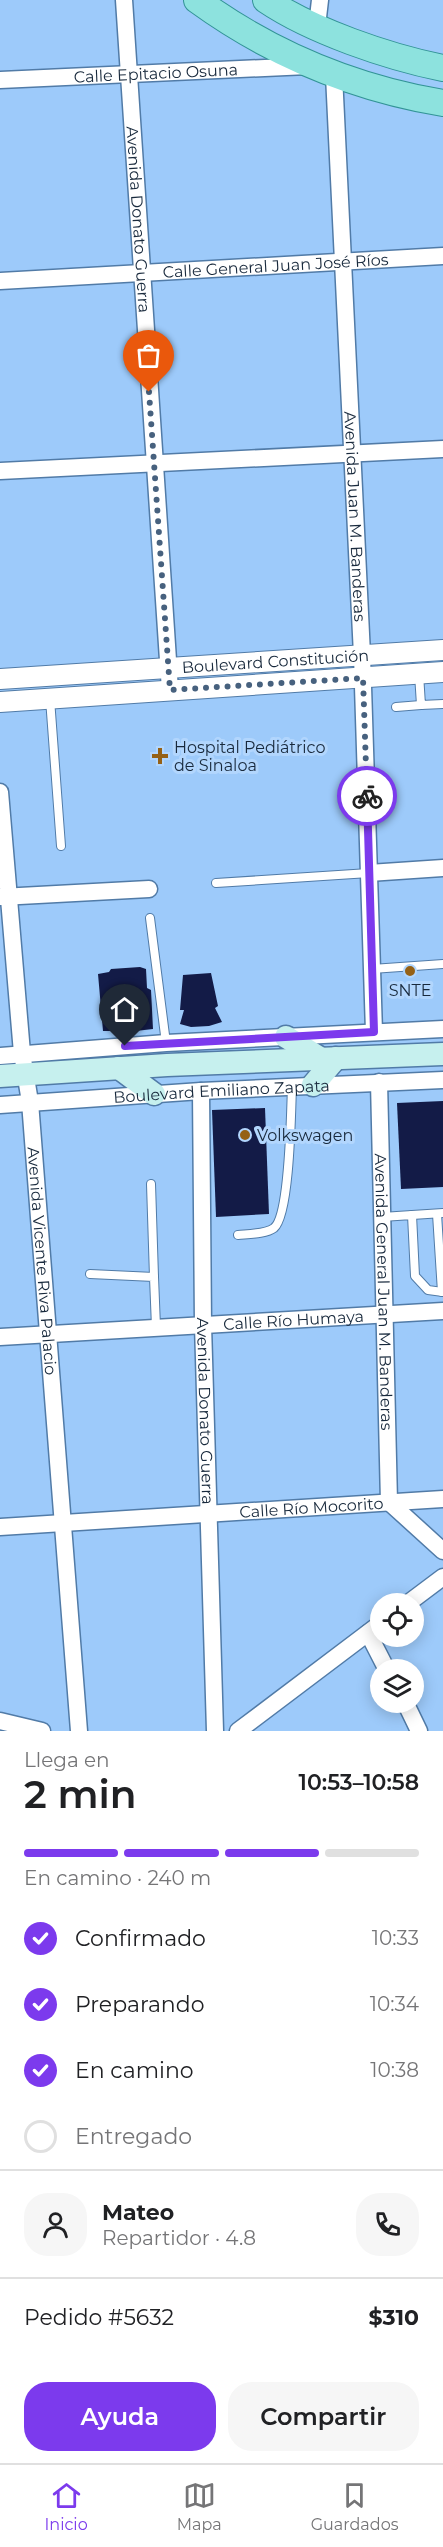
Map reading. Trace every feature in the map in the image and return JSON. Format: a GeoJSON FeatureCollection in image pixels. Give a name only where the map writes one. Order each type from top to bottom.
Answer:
{"type":"FeatureCollection","features":[{"type":"Feature","properties":{"kind":"main road"},"geometry":{"type":"LineString","coordinates":[[197,0],[260,41],[310,66],[334,75],[443,103]]}},
{"type":"Feature","properties":{"kind":"main road"},"geometry":{"type":"LineString","coordinates":[[266,0],[317,26],[383,52],[443,68]]}},
{"type":"Feature","properties":{"kind":"main road"},"geometry":{"type":"LineString","coordinates":[[286,1037],[328,1058],[303,1086]]}},
{"type":"Feature","properties":{"kind":"main road","name":"Boulevard Emiliano Zapata"},"geometry":{"type":"LineString","coordinates":[[0,1076],[24,1064],[119,1068],[443,1054]]}},
{"type":"Feature","properties":{"kind":"main road"},"geometry":{"type":"LineString","coordinates":[[119,1068],[154,1094]]}},
{"type":"Feature","properties":{"kind":"street","name":"Avenida Donato Guerra"},"geometry":{"type":"LineString","coordinates":[[124,0],[170,690]]}},
{"type":"Feature","properties":{"kind":"street"},"geometry":{"type":"LineString","coordinates":[[317,26],[320,0]]}},
{"type":"Feature","properties":{"kind":"street","name":"Calle Epitacio Osuna"},"geometry":{"type":"LineString","coordinates":[[0,80],[310,66]]}},
{"type":"Feature","properties":{"kind":"street","name":"Avenida Juan M. Banderas"},"geometry":{"type":"LineString","coordinates":[[334,75],[363,678],[374,1032]]}},
{"type":"Feature","properties":{"kind":"street","name":"Calle General Juan José Ríos"},"geometry":{"type":"LineString","coordinates":[[0,281],[443,256]]}},
{"type":"Feature","properties":{"kind":"street"},"geometry":{"type":"LineString","coordinates":[[0,471],[443,449]]}},
{"type":"Feature","properties":{"kind":"street","name":"Boulevard Constitución"},"geometry":{"type":"LineString","coordinates":[[0,679],[443,650]]}},
{"type":"Feature","properties":{"kind":"street","name":"Boulevard Constitución"},"geometry":{"type":"LineString","coordinates":[[0,702],[443,672]]}},
{"type":"Feature","properties":{"kind":"street","name":"Avenida Vicente Riva Palacio"},"geometry":{"type":"LineString","coordinates":[[0,792],[5,896],[30,1102],[79,1731]]}},
{"type":"Feature","properties":{"kind":"street"},"geometry":{"type":"LineString","coordinates":[[369,873],[443,868]]}},
{"type":"Feature","properties":{"kind":"street"},"geometry":{"type":"LineString","coordinates":[[5,896],[149,889]]}},
{"type":"Feature","properties":{"kind":"street","name":"Boulevard Emiliano Zapata"},"geometry":{"type":"LineString","coordinates":[[0,1056],[24,1064],[166,1043],[443,1029]]}},
{"type":"Feature","properties":{"kind":"street","name":"Boulevard Emiliano Zapata"},"geometry":{"type":"LineString","coordinates":[[0,1105],[201,1091],[443,1080]]}},
{"type":"Feature","properties":{"kind":"street","name":"Avenida General Juan M. Banderas"},"geometry":{"type":"LineString","coordinates":[[379,1082],[389,1502]]}},
{"type":"Feature","properties":{"kind":"street","name":"Avenida Donato Guerra"},"geometry":{"type":"LineString","coordinates":[[201,1091],[203,1325],[215,1731]]}},
{"type":"Feature","properties":{"kind":"street","name":"Calle Río Humaya"},"geometry":{"type":"LineString","coordinates":[[0,1337],[443,1311]]}},
{"type":"Feature","properties":{"kind":"street","name":"Calle Río Mocorito"},"geometry":{"type":"LineString","coordinates":[[0,1527],[443,1499]]}},
{"type":"Feature","properties":{"kind":"street"},"geometry":{"type":"LineString","coordinates":[[389,1502],[443,1551]]}},
{"type":"Feature","properties":{"kind":"street"},"geometry":{"type":"LineString","coordinates":[[422,1593],[443,1577]]}},
{"type":"Feature","properties":{"kind":"street"},"geometry":{"type":"LineString","coordinates":[[238,1731],[370,1632]]}},
{"type":"Feature","properties":{"kind":"street"},"geometry":{"type":"LineString","coordinates":[[410,1713],[419,1731]]}},
{"type":"Feature","properties":{"kind":"street"},"geometry":{"type":"LineString","coordinates":[[0,1720],[42,1731]]}},
{"type":"Feature","properties":{"kind":"lane"},"geometry":{"type":"LineString","coordinates":[[419,674],[421,705]]}},
{"type":"Feature","properties":{"kind":"lane"},"geometry":{"type":"LineString","coordinates":[[50,699],[61,846]]}},
{"type":"Feature","properties":{"kind":"lane"},"geometry":{"type":"LineString","coordinates":[[396,707],[443,704]]}},
{"type":"Feature","properties":{"kind":"lane"},"geometry":{"type":"LineString","coordinates":[[216,884],[369,873]]}},
{"type":"Feature","properties":{"kind":"lane"},"geometry":{"type":"LineString","coordinates":[[150,918],[166,1043]]}},
{"type":"Feature","properties":{"kind":"lane"},"geometry":{"type":"LineString","coordinates":[[372,969],[443,964]]}},
{"type":"Feature","properties":{"kind":"lane"},"geometry":{"type":"LineString","coordinates":[[238,1235],[269,1231],[279,1221],[284,1206],[289,1154],[303,1086]]}},
{"type":"Feature","properties":{"kind":"lane"},"geometry":{"type":"LineString","coordinates":[[151,1184],[156,1328]]}},
{"type":"Feature","properties":{"kind":"lane"},"geometry":{"type":"LineString","coordinates":[[382,1217],[412,1215],[440,1214],[442,1292],[428,1290],[415,1276],[412,1215]]}},
{"type":"Feature","properties":{"kind":"lane"},"geometry":{"type":"LineString","coordinates":[[90,1274],[154,1277]]}},
{"type":"Feature","properties":{"kind":"building"},"geometry":{"type":"Polygon","coordinates":[[[140,967],[146,969],[147,988],[151,990],[153,1029],[118,1033],[103,1031],[98,974],[109,972],[111,969],[140,967]]]}},
{"type":"Feature","properties":{"kind":"building"},"geometry":{"type":"Polygon","coordinates":[[[211,973],[218,1006],[215,1008],[222,1022],[209,1026],[191,1027],[180,1024],[184,1010],[180,1010],[183,975],[211,973]]]}},
{"type":"Feature","properties":{"kind":"building"},"geometry":{"type":"Polygon","coordinates":[[[443,1101],[443,1187],[401,1189],[397,1103],[443,1101]]]}},
{"type":"Feature","properties":{"kind":"building"},"geometry":{"type":"Polygon","coordinates":[[[265,1108],[269,1214],[216,1217],[212,1110],[265,1108]]]}},
{"type":"Feature","properties":{"kind":"way so far"},"geometry":{"type":"LineString","coordinates":[[149,392],[170,690],[363,678],[367,796]]}},
{"type":"Feature","properties":{"kind":"place","name":"Hospital Pediátrico de Sinaloa"},"geometry":{"type":"Point","coordinates":[160,756]}},
{"type":"Feature","properties":{"kind":"place","name":"SNTE"},"geometry":{"type":"Point","coordinates":[410,971]}},
{"type":"Feature","properties":{"kind":"place","name":"Volkswagen"},"geometry":{"type":"Point","coordinates":[245,1135]}},
{"type":"Feature","properties":{"kind":"route"},"geometry":{"type":"LineString","coordinates":[[125,1046],[374,1032],[367,796]]}}]}
